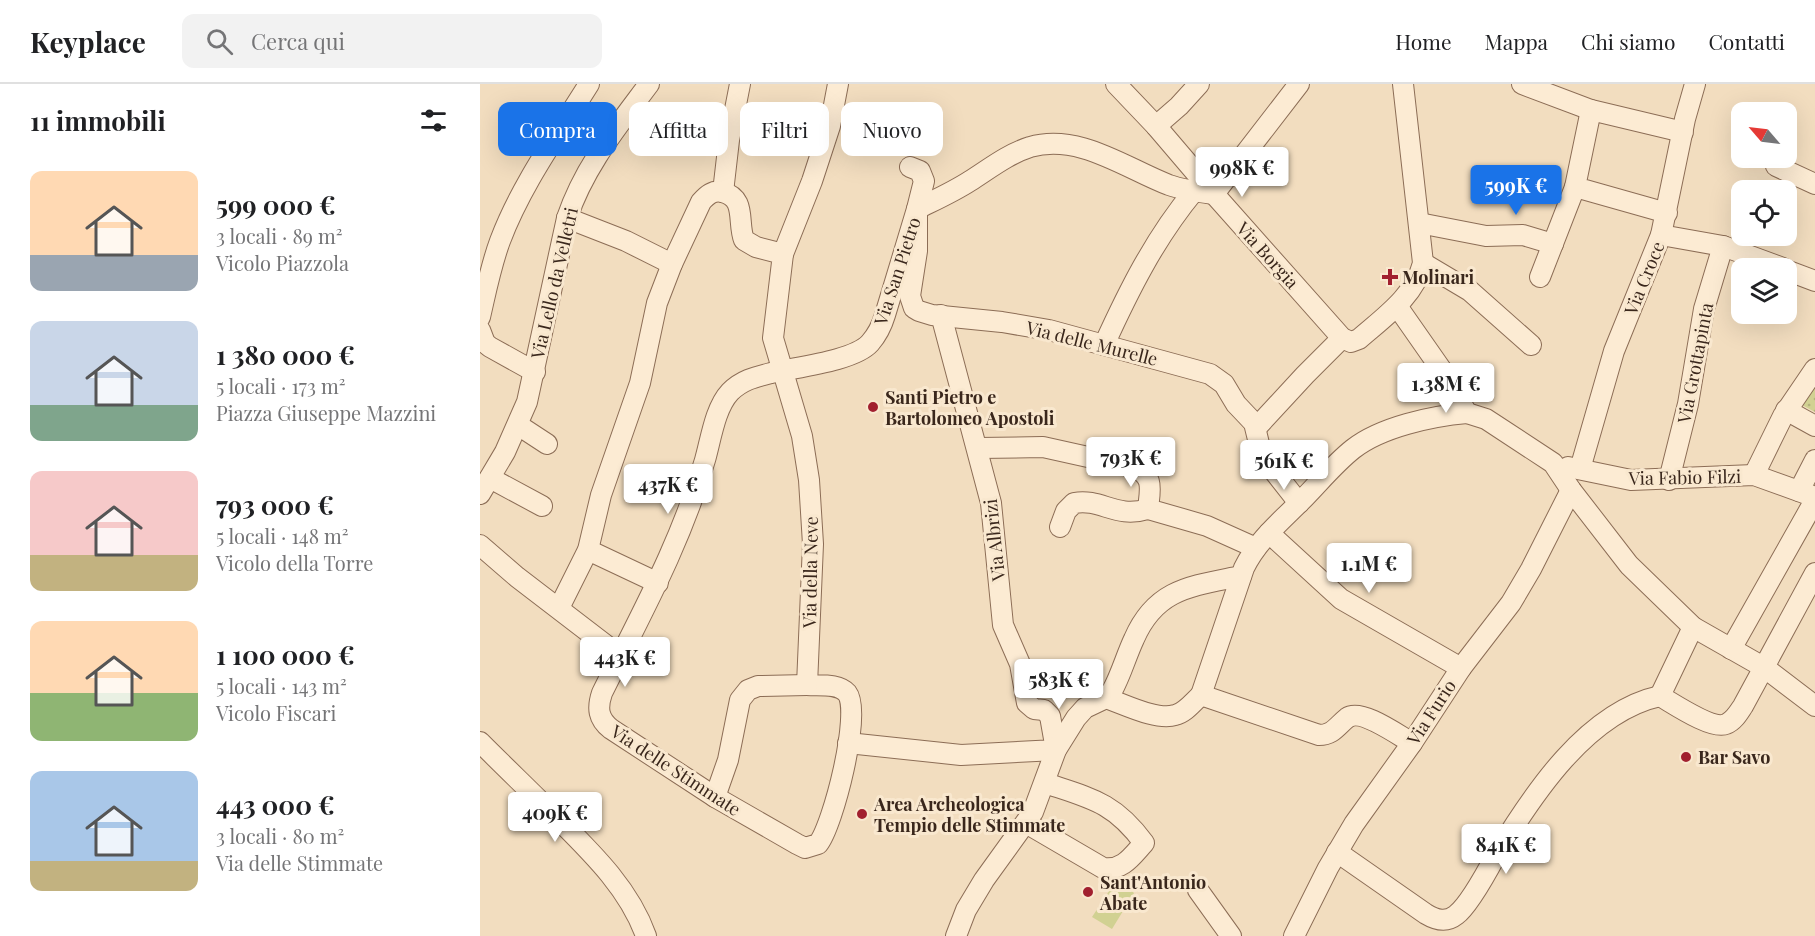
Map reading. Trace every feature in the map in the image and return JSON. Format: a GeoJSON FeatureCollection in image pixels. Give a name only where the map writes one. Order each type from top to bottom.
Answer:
{"type":"FeatureCollection","features":[{"type":"Feature","properties":{"kind":"street"},"geometry":{"type":"LineString","coordinates":[[480,317],[493,262],[509,219],[528,183],[589,84]]}},
{"type":"Feature","properties":{"kind":"street","name":"Via Lello da Velletri"},"geometry":{"type":"LineString","coordinates":[[485,486],[518,425],[527,402],[567,218],[574,197],[586,172],[604,144],[649,84]]}},
{"type":"Feature","properties":{"kind":"street"},"geometry":{"type":"LineString","coordinates":[[723,192],[729,140],[740,84]]}},
{"type":"Feature","properties":{"kind":"street","name":"Via della Neve"},"geometry":{"type":"LineString","coordinates":[[807,685],[813,544],[809,480],[802,436],[776,352],[773,332],[783,254],[812,181],[830,126],[838,84]]}},
{"type":"Feature","properties":{"kind":"street","name":"Via Borgia"},"geometry":{"type":"LineString","coordinates":[[1116,84],[1347,340]]}},
{"type":"Feature","properties":{"kind":"street"},"geometry":{"type":"LineString","coordinates":[[1156,126],[1200,84]]}},
{"type":"Feature","properties":{"kind":"street"},"geometry":{"type":"LineString","coordinates":[[1214,194],[1299,84]]}},
{"type":"Feature","properties":{"kind":"street"},"geometry":{"type":"LineString","coordinates":[[1256,428],[1305,375],[1347,340],[1359,339],[1397,306],[1416,280],[1423,263],[1403,84]]}},
{"type":"Feature","properties":{"kind":"street"},"geometry":{"type":"LineString","coordinates":[[1522,84],[1591,110],[1683,132]]}},
{"type":"Feature","properties":{"kind":"street","name":"Via Croce"},"geometry":{"type":"LineString","coordinates":[[1580,469],[1614,351],[1661,235],[1695,84]]}},
{"type":"Feature","properties":{"kind":"street"},"geometry":{"type":"LineString","coordinates":[[1540,277],[1575,187],[1591,110]]}},
{"type":"Feature","properties":{"kind":"street","name":"Via San Pietro"},"geometry":{"type":"LineString","coordinates":[[732,390],[748,379],[846,356],[859,352],[870,344],[883,323],[917,209],[956,190],[1015,153],[1030,147],[1047,145],[1089,149],[1167,184],[1214,194]]}},
{"type":"Feature","properties":{"kind":"street"},"geometry":{"type":"LineString","coordinates":[[910,167],[920,171],[924,181],[917,209]]}},
{"type":"Feature","properties":{"kind":"street"},"geometry":{"type":"LineString","coordinates":[[1780,168],[1815,184]]}},
{"type":"Feature","properties":{"kind":"street"},"geometry":{"type":"LineString","coordinates":[[1575,187],[1667,213]]}},
{"type":"Feature","properties":{"kind":"street"},"geometry":{"type":"LineString","coordinates":[[1104,345],[1151,250],[1194,191]]}},
{"type":"Feature","properties":{"kind":"street"},"geometry":{"type":"LineString","coordinates":[[559,608],[588,550],[598,506],[644,369],[657,303],[672,264],[701,202],[711,193],[723,192],[732,197],[739,204],[744,240],[756,247],[783,254]]}},
{"type":"Feature","properties":{"kind":"street","name":"Via delle Murelle"},"geometry":{"type":"LineString","coordinates":[[917,209],[918,240],[910,296],[914,308],[941,315],[1026,326],[1210,374],[1228,387],[1236,404],[1254,423],[1262,456],[1299,502]]}},
{"type":"Feature","properties":{"kind":"street"},"geometry":{"type":"LineString","coordinates":[[567,218],[626,241],[672,264]]}},
{"type":"Feature","properties":{"kind":"street"},"geometry":{"type":"LineString","coordinates":[[1419,223],[1486,236],[1523,235],[1553,244]]}},
{"type":"Feature","properties":{"kind":"street"},"geometry":{"type":"LineString","coordinates":[[1661,235],[1724,246],[1756,258]]}},
{"type":"Feature","properties":{"kind":"street","name":"Via Grottapinta"},"geometry":{"type":"LineString","coordinates":[[1669,480],[1688,404],[1704,309],[1724,246]]}},
{"type":"Feature","properties":{"kind":"street"},"geometry":{"type":"LineString","coordinates":[[1423,263],[1479,298],[1531,345]]}},
{"type":"Feature","properties":{"kind":"street"},"geometry":{"type":"LineString","coordinates":[[1797,274],[1815,281]]}},
{"type":"Feature","properties":{"kind":"street"},"geometry":{"type":"LineString","coordinates":[[1397,306],[1441,369],[1467,413]]}},
{"type":"Feature","properties":{"kind":"street","name":"Via Albrizi"},"geometry":{"type":"LineString","coordinates":[[941,315],[978,448],[992,510],[1003,624],[1020,664],[1027,703],[1034,709],[1044,710],[1050,716],[1056,750]]}},
{"type":"Feature","properties":{"kind":"street"},"geometry":{"type":"LineString","coordinates":[[480,330],[485,343],[490,347],[535,372]]}},
{"type":"Feature","properties":{"kind":"street"},"geometry":{"type":"LineString","coordinates":[[1754,475],[1786,410],[1815,369]]}},
{"type":"Feature","properties":{"kind":"street","name":"Via delle Stimmate"},"geometry":{"type":"LineString","coordinates":[[732,390],[721,408],[687,518],[658,583],[602,693],[598,705],[599,713],[611,729],[715,797],[805,848],[811,847],[822,839],[841,782],[848,743]]}},
{"type":"Feature","properties":{"kind":"street"},"geometry":{"type":"LineString","coordinates":[[1786,410],[1815,426]]}},
{"type":"Feature","properties":{"kind":"street"},"geometry":{"type":"LineString","coordinates":[[1106,698],[1166,717],[1180,713],[1201,695],[1241,576],[1256,548],[1269,532],[1353,449],[1368,439],[1443,416],[1467,413],[1486,419],[1553,463],[1629,565],[1693,627],[1765,668],[1815,706]]}},
{"type":"Feature","properties":{"kind":"street"},"geometry":{"type":"LineString","coordinates":[[518,425],[547,444]]}},
{"type":"Feature","properties":{"kind":"street"},"geometry":{"type":"LineString","coordinates":[[978,448],[1043,447],[1133,467],[1146,474],[1149,481],[1149,508]]}},
{"type":"Feature","properties":{"kind":"street"},"geometry":{"type":"LineString","coordinates":[[1731,649],[1810,496],[1815,460]]}},
{"type":"Feature","properties":{"kind":"street","name":"Via Fabio Filzi"},"geometry":{"type":"LineString","coordinates":[[1553,463],[1631,480],[1754,475],[1810,496]]}},
{"type":"Feature","properties":{"kind":"street"},"geometry":{"type":"LineString","coordinates":[[485,486],[542,506]]}},
{"type":"Feature","properties":{"kind":"street","name":"Via Furio"},"geometry":{"type":"LineString","coordinates":[[1294,936],[1337,852],[1363,810],[1412,743],[1461,668],[1501,618],[1515,596],[1571,490]]}},
{"type":"Feature","properties":{"kind":"street"},"geometry":{"type":"LineString","coordinates":[[1060,527],[1066,511],[1074,503],[1088,502],[1133,513],[1149,508],[1207,526],[1256,548]]}},
{"type":"Feature","properties":{"kind":"street"},"geometry":{"type":"LineString","coordinates":[[1269,532],[1341,599],[1461,668]]}},
{"type":"Feature","properties":{"kind":"street"},"geometry":{"type":"LineString","coordinates":[[480,544],[517,577],[620,656]]}},
{"type":"Feature","properties":{"kind":"street"},"geometry":{"type":"LineString","coordinates":[[588,550],[658,583]]}},
{"type":"Feature","properties":{"kind":"street"},"geometry":{"type":"LineString","coordinates":[[1337,852],[1426,914],[1438,920],[1453,917],[1463,908],[1544,784],[1575,747],[1599,725],[1622,709],[1660,696],[1719,725],[1726,724],[1739,712],[1815,573]]}},
{"type":"Feature","properties":{"kind":"street"},"geometry":{"type":"LineString","coordinates":[[956,936],[966,910],[984,880],[1026,823],[1045,783],[1056,750],[1081,712],[1091,704],[1106,698],[1116,684],[1138,628],[1156,605],[1173,593],[1187,587],[1241,576]]}},
{"type":"Feature","properties":{"kind":"street"},"geometry":{"type":"LineString","coordinates":[[1660,696],[1693,627]]}},
{"type":"Feature","properties":{"kind":"street"},"geometry":{"type":"LineString","coordinates":[[715,797],[728,760],[738,706],[744,694],[758,686],[837,687],[848,694],[852,708],[848,743],[961,755],[1056,750]]}},
{"type":"Feature","properties":{"kind":"street"},"geometry":{"type":"LineString","coordinates":[[1201,695],[1319,735],[1330,733],[1348,717],[1359,715],[1412,743]]}},
{"type":"Feature","properties":{"kind":"street"},"geometry":{"type":"LineString","coordinates":[[480,742],[572,833],[615,881],[633,907],[646,936]]}},
{"type":"Feature","properties":{"kind":"street"},"geometry":{"type":"LineString","coordinates":[[1026,823],[1103,868],[1122,866],[1144,843],[1130,824],[1107,806],[1045,783]]}},
{"type":"Feature","properties":{"kind":"street"},"geometry":{"type":"LineString","coordinates":[[1198,890],[1231,936]]}},
{"type":"Feature","properties":{"kind":"green space"},"geometry":{"type":"Polygon","coordinates":[[[1815,385],[1815,412],[1800,404],[1815,385]]]}},
{"type":"Feature","properties":{"kind":"green space"},"geometry":{"type":"Polygon","coordinates":[[[1117,879],[1134,893],[1112,929],[1092,917],[1117,879]]]}},
{"type":"Feature","properties":{"kind":"place","name":"Molinari"},"geometry":{"type":"Point","coordinates":[1390,277]}},
{"type":"Feature","properties":{"kind":"place","name":"Santi Pietro e Bartolomeo Apostoli"},"geometry":{"type":"Point","coordinates":[873,407]}},
{"type":"Feature","properties":{"kind":"place","name":"Bar Savo"},"geometry":{"type":"Point","coordinates":[1686,757]}},
{"type":"Feature","properties":{"kind":"place","name":"Area Archeologica Tempio delle Stimmate"},"geometry":{"type":"Point","coordinates":[862,814]}},
{"type":"Feature","properties":{"kind":"place","name":"Sant'Antonio Abate"},"geometry":{"type":"Point","coordinates":[1088,892]}}]}
